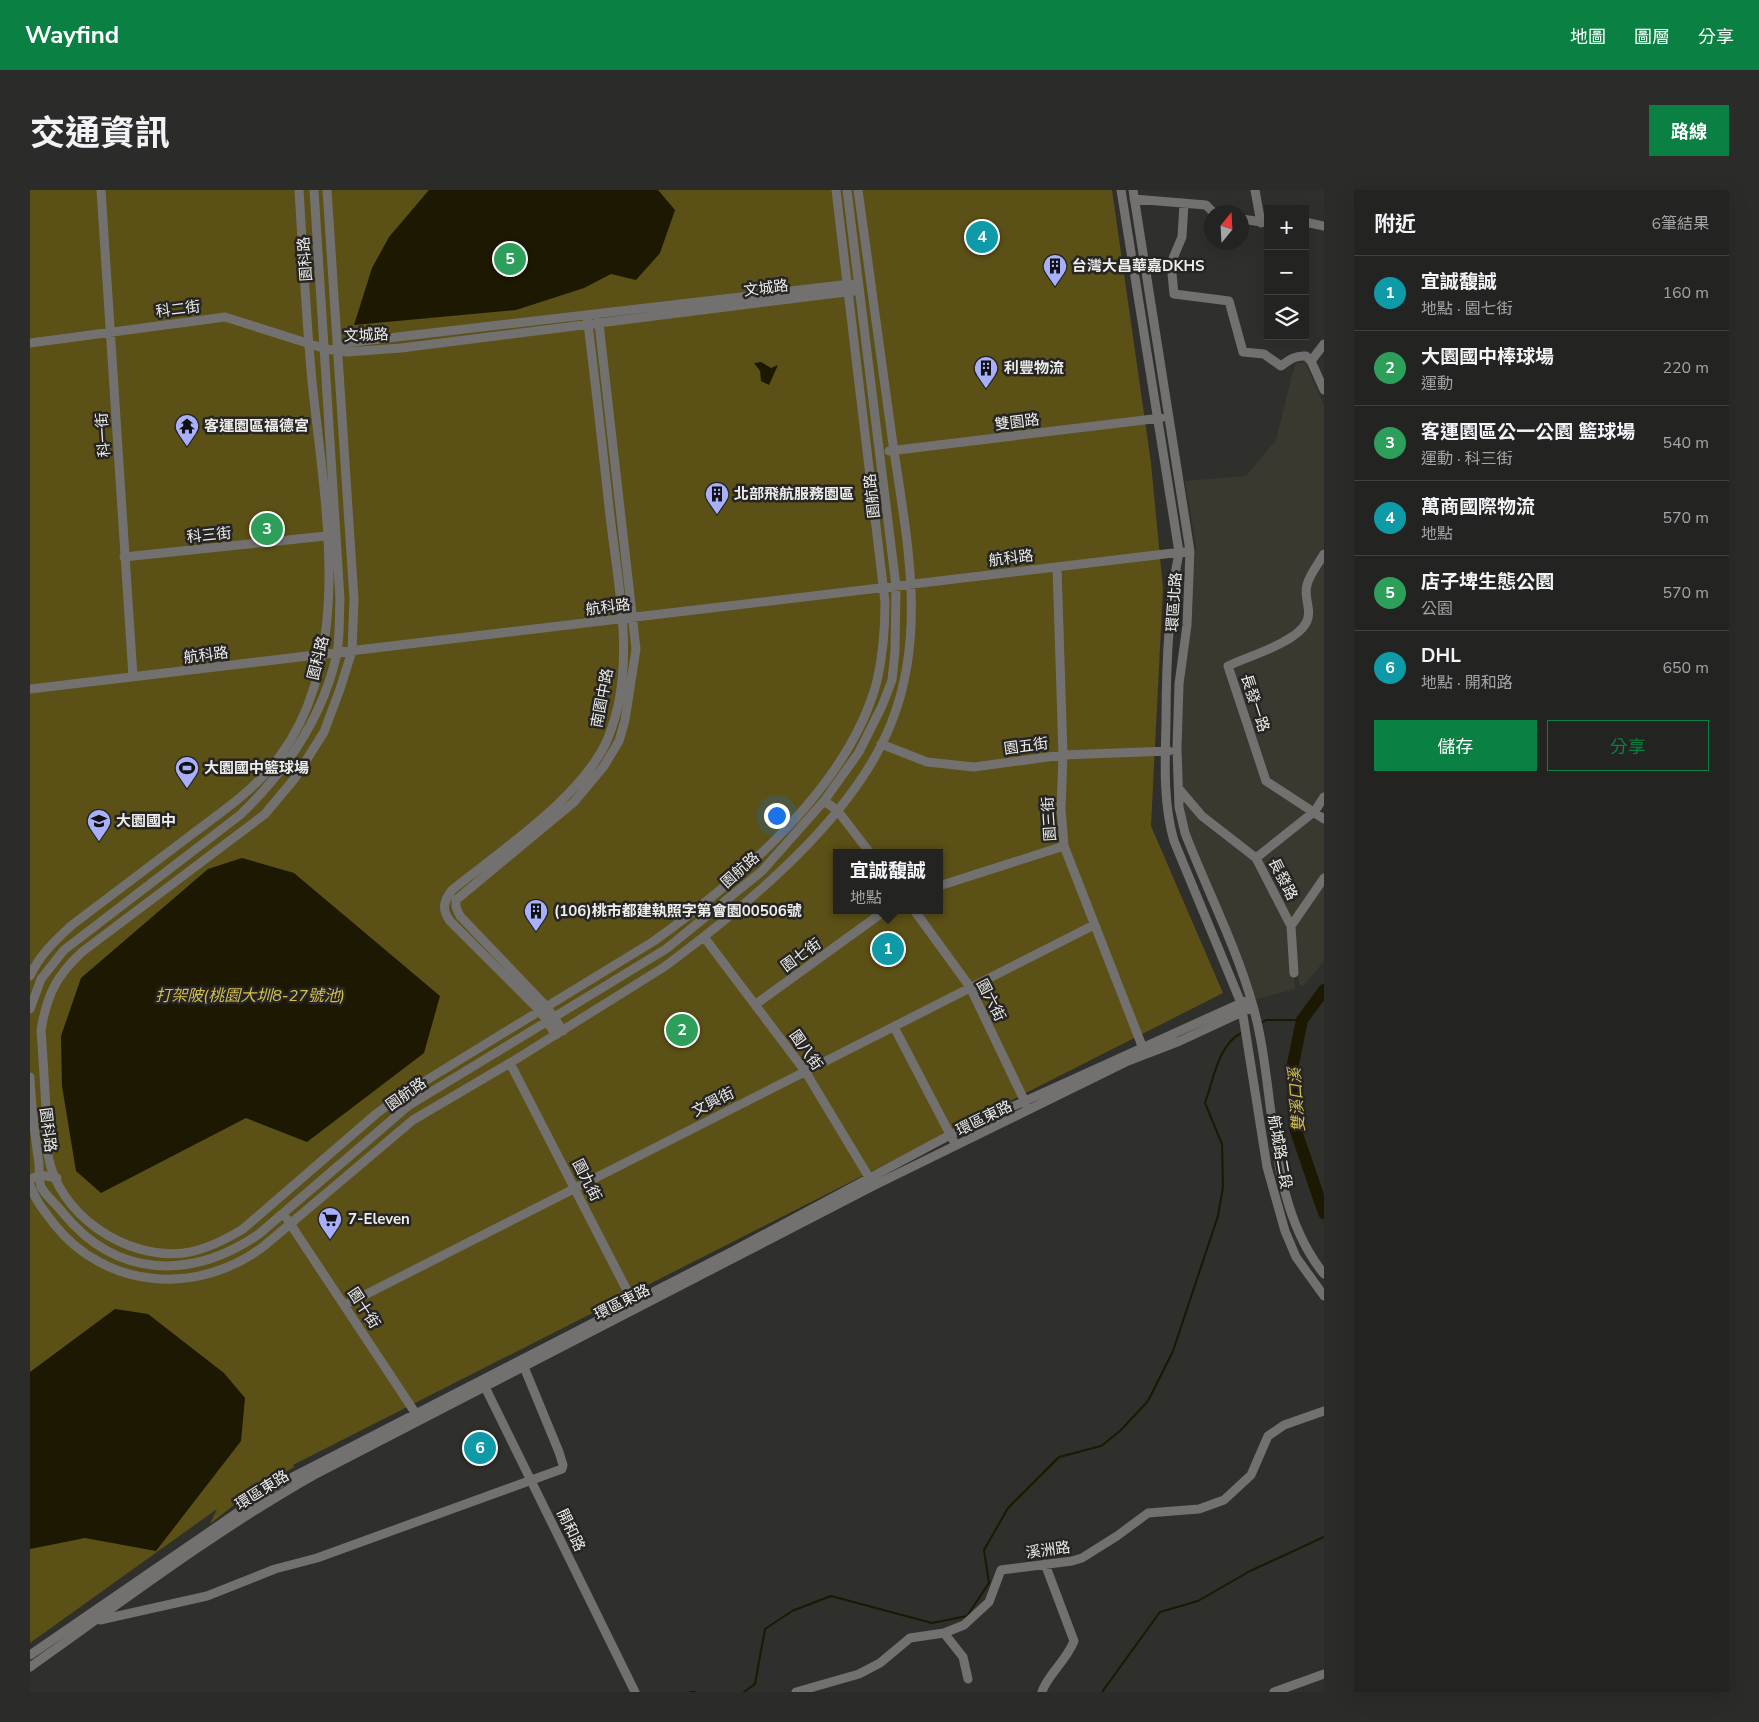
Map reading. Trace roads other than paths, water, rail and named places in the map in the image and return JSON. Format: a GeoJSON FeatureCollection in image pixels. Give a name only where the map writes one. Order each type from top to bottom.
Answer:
{"type":"FeatureCollection","features":[{"type":"Feature","properties":{"kind":"street","name":"科一街"},"geometry":{"type":"LineString","coordinates":[[101,190],[133,677]]}},
{"type":"Feature","properties":{"kind":"street"},"geometry":{"type":"LineString","coordinates":[[30,976],[36,963],[47,949],[72,925],[246,793],[280,756],[308,706],[324,654],[330,593],[298,190]]}},
{"type":"Feature","properties":{"kind":"street","name":"園科路"},"geometry":{"type":"LineString","coordinates":[[30,1009],[41,979],[64,950],[240,815],[278,776],[309,730],[319,707],[337,653],[340,600],[326,349],[314,190]]}},
{"type":"Feature","properties":{"kind":"street"},"geometry":{"type":"LineString","coordinates":[[327,190],[354,579],[352,651],[332,714],[324,732],[295,778],[265,814],[82,952],[68,965],[50,992],[41,1030],[48,1156],[62,1193],[84,1217],[121,1242],[162,1253],[184,1253],[201,1249],[222,1242],[243,1229],[376,1114],[399,1097],[654,941],[735,877],[799,814],[840,760],[870,702],[884,646],[884,587],[836,190]]}},
{"type":"Feature","properties":{"kind":"street","name":"園航路"},"geometry":{"type":"LineString","coordinates":[[41,1186],[86,1237],[111,1252],[135,1262],[160,1266],[187,1265],[214,1259],[237,1249],[282,1214],[408,1106],[666,949],[762,871],[824,801],[859,752],[882,706],[892,680],[895,652],[896,586],[881,452],[847,190]]}},
{"type":"Feature","properties":{"kind":"street"},"geometry":{"type":"LineString","coordinates":[[56,1178],[31,1190],[71,1244],[107,1266],[140,1277],[180,1280],[199,1277],[229,1268],[249,1258],[413,1120],[510,1064],[664,967],[704,937],[760,892],[837,810],[881,744],[899,701],[910,651],[912,609],[894,450],[858,190]]}},
{"type":"Feature","properties":{"kind":"street","name":"環區北路"},"geometry":{"type":"LineString","coordinates":[[1121,190],[1179,552],[1168,655],[1165,752],[1167,818],[1174,841],[1241,1007]]}},
{"type":"Feature","properties":{"kind":"street"},"geometry":{"type":"LineString","coordinates":[[1255,190],[1264,223]]}},
{"type":"Feature","properties":{"kind":"street"},"geometry":{"type":"LineString","coordinates":[[1134,195],[1184,204],[1206,205]]}},
{"type":"Feature","properties":{"kind":"street","name":"環區北路"},"geometry":{"type":"LineString","coordinates":[[1134,195],[1190,551],[1187,625],[1179,684],[1177,749],[1179,808],[1185,832],[1252,1003]]}},
{"type":"Feature","properties":{"kind":"street"},"geometry":{"type":"LineString","coordinates":[[1184,204],[1182,237],[1171,263],[1174,294],[1229,301],[1242,352],[1264,354],[1280,366],[1292,358],[1306,356],[1311,361],[1324,390]]}},
{"type":"Feature","properties":{"kind":"street"},"geometry":{"type":"LineString","coordinates":[[1249,220],[1264,223]]}},
{"type":"Feature","properties":{"kind":"street"},"geometry":{"type":"LineString","coordinates":[[1309,223],[1324,226]]}},
{"type":"Feature","properties":{"kind":"street","name":"文城路"},"geometry":{"type":"LineString","coordinates":[[337,350],[346,343],[598,319],[871,285]]}},
{"type":"Feature","properties":{"kind":"street","name":"科二街"},"geometry":{"type":"LineString","coordinates":[[30,343],[225,317],[309,345],[337,350]]}},
{"type":"Feature","properties":{"kind":"street","name":"南園中路"},"geometry":{"type":"LineString","coordinates":[[559,1033],[544,1009],[460,916],[456,908],[456,900],[574,802],[604,766],[619,741],[630,698],[636,649],[598,319]]}},
{"type":"Feature","properties":{"kind":"street","name":"南園中路"},"geometry":{"type":"LineString","coordinates":[[544,1009],[450,921],[445,914],[444,906],[446,898],[452,890],[546,814],[570,791],[608,739],[616,711],[625,643],[587,320]]}},
{"type":"Feature","properties":{"kind":"street"},"geometry":{"type":"LineString","coordinates":[[1311,361],[1324,344]]}},
{"type":"Feature","properties":{"kind":"street","name":"雙園路"},"geometry":{"type":"LineString","coordinates":[[869,454],[1168,417]]}},
{"type":"Feature","properties":{"kind":"street","name":"科三街"},"geometry":{"type":"LineString","coordinates":[[124,558],[326,536]]}},
{"type":"Feature","properties":{"kind":"street","name":"航科路"},"geometry":{"type":"LineString","coordinates":[[30,690],[1190,551]]}},
{"type":"Feature","properties":{"kind":"street","name":"長發一路"},"geometry":{"type":"LineString","coordinates":[[1324,554],[1306,586],[1309,608],[1307,622],[1303,627],[1288,640],[1228,666],[1266,781],[1315,811],[1324,819]]}},
{"type":"Feature","properties":{"kind":"street","name":"園三街"},"geometry":{"type":"LineString","coordinates":[[1057,567],[1063,755],[1060,809],[1064,846],[1144,1051]]}},
{"type":"Feature","properties":{"kind":"street","name":"園五街"},"geometry":{"type":"LineString","coordinates":[[881,744],[927,762],[974,767],[1063,755],[1165,752],[1177,749]]}},
{"type":"Feature","properties":{"kind":"street"},"geometry":{"type":"LineString","coordinates":[[1179,789],[1202,816],[1256,858]]}},
{"type":"Feature","properties":{"kind":"street","name":"長發路"},"geometry":{"type":"LineString","coordinates":[[1294,973],[1291,926],[1256,858],[1315,811],[1324,797]]}},
{"type":"Feature","properties":{"kind":"street"},"geometry":{"type":"LineString","coordinates":[[824,801],[837,810],[867,849]]}},
{"type":"Feature","properties":{"kind":"street"},"geometry":{"type":"LineString","coordinates":[[943,885],[1064,846]]}},
{"type":"Feature","properties":{"kind":"street"},"geometry":{"type":"LineString","coordinates":[[1291,926],[1324,878]]}},
{"type":"Feature","properties":{"kind":"street","name":"園七街"},"geometry":{"type":"LineString","coordinates":[[756,1004],[880,914]]}},
{"type":"Feature","properties":{"kind":"street","name":"園六街"},"geometry":{"type":"LineString","coordinates":[[917,914],[970,987],[1024,1102],[1031,1111]]}},
{"type":"Feature","properties":{"kind":"street","name":"文興街"},"geometry":{"type":"LineString","coordinates":[[346,1304],[1094,925]]}},
{"type":"Feature","properties":{"kind":"street","name":"園八街"},"geometry":{"type":"LineString","coordinates":[[704,937],[805,1071],[872,1183]]}},
{"type":"Feature","properties":{"kind":"street","name":"環區東路"},"geometry":{"type":"LineString","coordinates":[[30,1655],[221,1524],[261,1494],[483,1384],[872,1183],[950,1135],[1252,1003]]}},
{"type":"Feature","properties":{"kind":"street","name":"航城路二段"},"geometry":{"type":"LineString","coordinates":[[1252,1003],[1274,1141],[1282,1179],[1302,1241],[1324,1274]]}},
{"type":"Feature","properties":{"kind":"street","name":"航城路二段"},"geometry":{"type":"LineString","coordinates":[[1241,1007],[1267,1167],[1275,1201],[1296,1257],[1324,1296]]}},
{"type":"Feature","properties":{"kind":"street"},"geometry":{"type":"LineString","coordinates":[[894,1027],[957,1147]]}},
{"type":"Feature","properties":{"kind":"street","name":"環區東路"},"geometry":{"type":"LineString","coordinates":[[872,1183],[957,1147],[1031,1111],[1144,1051]]}},
{"type":"Feature","properties":{"kind":"street","name":"園九街"},"geometry":{"type":"LineString","coordinates":[[510,1064],[576,1188],[635,1306]]}},
{"type":"Feature","properties":{"kind":"street","name":"園科路"},"geometry":{"type":"LineString","coordinates":[[30,1077],[31,1106],[41,1186]]}},
{"type":"Feature","properties":{"kind":"street"},"geometry":{"type":"LineString","coordinates":[[30,1179],[40,1175],[56,1178]]}},
{"type":"Feature","properties":{"kind":"street","name":"園十街"},"geometry":{"type":"LineString","coordinates":[[282,1214],[290,1222],[346,1304],[418,1416]]}},
{"type":"Feature","properties":{"kind":"street","name":"環區東路"},"geometry":{"type":"LineString","coordinates":[[483,1384],[524,1367],[635,1306]]}},
{"type":"Feature","properties":{"kind":"street"},"geometry":{"type":"LineString","coordinates":[[95,1621],[207,1596],[275,1569],[317,1558],[562,1469],[563,1465],[524,1367]]}},
{"type":"Feature","properties":{"kind":"street","name":"開和路"},"geometry":{"type":"LineString","coordinates":[[483,1384],[635,1692]]}},
{"type":"Feature","properties":{"kind":"street","name":"溪洲路"},"geometry":{"type":"LineString","coordinates":[[796,1692],[860,1674],[880,1663],[910,1638],[944,1633],[964,1625],[989,1602],[1001,1570],[1058,1564],[1082,1558],[1148,1513],[1199,1509],[1224,1500],[1251,1475],[1268,1436],[1284,1426],[1324,1412]]}},
{"type":"Feature","properties":{"kind":"street","name":"環區東路"},"geometry":{"type":"LineString","coordinates":[[30,1667],[265,1502],[418,1416]]}},
{"type":"Feature","properties":{"kind":"street"},"geometry":{"type":"LineString","coordinates":[[1042,1692],[1045,1685],[1068,1655],[1074,1641],[1044,1564]]}},
{"type":"Feature","properties":{"kind":"street"},"geometry":{"type":"LineString","coordinates":[[944,1633],[963,1657],[968,1679]]}},
{"type":"Feature","properties":{"kind":"street"},"geometry":{"type":"LineString","coordinates":[[1274,1692],[1324,1674]]}},
{"type":"Feature","properties":{"kind":"water"},"geometry":{"type":"Polygon","coordinates":[[[429,190],[658,190],[675,210],[660,253],[636,280],[611,274],[584,288],[516,310],[354,325],[372,268],[389,237],[429,190]]]}},
{"type":"Feature","properties":{"kind":"water"},"geometry":{"type":"Polygon","coordinates":[[[761,362],[771,368],[778,365],[769,385],[761,381],[760,371],[754,363],[761,362]]]}},
{"type":"Feature","properties":{"kind":"water","name":"打架陂(桃園大圳8-27號池)"},"geometry":{"type":"Polygon","coordinates":[[[242,858],[294,873],[440,996],[424,1053],[307,1142],[246,1118],[101,1193],[76,1171],[62,1086],[61,1036],[81,978],[208,869],[242,858]]]}},
{"type":"Feature","properties":{"kind":"water"},"geometry":{"type":"Polygon","coordinates":[[[115,1309],[148,1314],[224,1373],[245,1398],[241,1441],[156,1551],[85,1538],[30,1549],[30,1372],[115,1309]]]}},
{"type":"Feature","properties":{"kind":"waterway","name":"雙溪口溪"},"geometry":{"type":"LineString","coordinates":[[1324,990],[1302,1020],[1292,1069],[1295,1128],[1324,1213]]}},
{"type":"Feature","properties":{"kind":"waterway"},"geometry":{"type":"LineString","coordinates":[[1261,1023],[1266,1020],[1302,1020]]}},
{"type":"Feature","properties":{"kind":"waterway"},"geometry":{"type":"LineString","coordinates":[[744,1692],[755,1684],[765,1629],[792,1611],[831,1596],[932,1623],[967,1616],[989,1583],[984,1550],[1008,1508],[1059,1457],[1101,1446],[1120,1431],[1148,1401],[1173,1351],[1218,1216],[1223,1187],[1222,1144],[1205,1103],[1222,1053],[1235,1037],[1243,1032]]}},
{"type":"Feature","properties":{"kind":"waterway"},"geometry":{"type":"LineString","coordinates":[[1102,1692],[1160,1612],[1198,1601],[1250,1571],[1324,1537]]}},
{"type":"Feature","properties":{"kind":"waterway"},"geometry":{"type":"LineString","coordinates":[[690,1692],[695,1692]]}},
{"type":"Feature","properties":{"kind":"place","name":"萬商國際物流"},"geometry":{"type":"Point","coordinates":[982,237]}},
{"type":"Feature","properties":{"kind":"place","name":"店子埤生態公園"},"geometry":{"type":"Point","coordinates":[510,259]}},
{"type":"Feature","properties":{"kind":"place","name":"台灣大昌華嘉DKHS"},"geometry":{"type":"Point","coordinates":[1055,287]}},
{"type":"Feature","properties":{"kind":"place","name":"利豐物流"},"geometry":{"type":"Point","coordinates":[986,389]}},
{"type":"Feature","properties":{"kind":"place","name":"客運園區福德宮"},"geometry":{"type":"Point","coordinates":[187,447]}},
{"type":"Feature","properties":{"kind":"place","name":"北部飛航服務園區"},"geometry":{"type":"Point","coordinates":[717,515]}},
{"type":"Feature","properties":{"kind":"place","name":"客運園區公一公園 籃球場"},"geometry":{"type":"Point","coordinates":[267,529]}},
{"type":"Feature","properties":{"kind":"place","name":"大園國中籃球場"},"geometry":{"type":"Point","coordinates":[187,789]}},
{"type":"Feature","properties":{"kind":"place","name":"大園國中"},"geometry":{"type":"Point","coordinates":[99,842]}},
{"type":"Feature","properties":{"kind":"place","name":"(106)桃市都建執照字第會園00506號"},"geometry":{"type":"Point","coordinates":[536,932]}},
{"type":"Feature","properties":{"kind":"place","name":"宜誠馥誠"},"geometry":{"type":"Point","coordinates":[888,949]}},
{"type":"Feature","properties":{"kind":"place","name":"大園國中棒球場"},"geometry":{"type":"Point","coordinates":[682,1030]}},
{"type":"Feature","properties":{"kind":"place","name":"7-Eleven"},"geometry":{"type":"Point","coordinates":[330,1240]}},
{"type":"Feature","properties":{"kind":"place","name":"DHL"},"geometry":{"type":"Point","coordinates":[480,1448]}}]}
